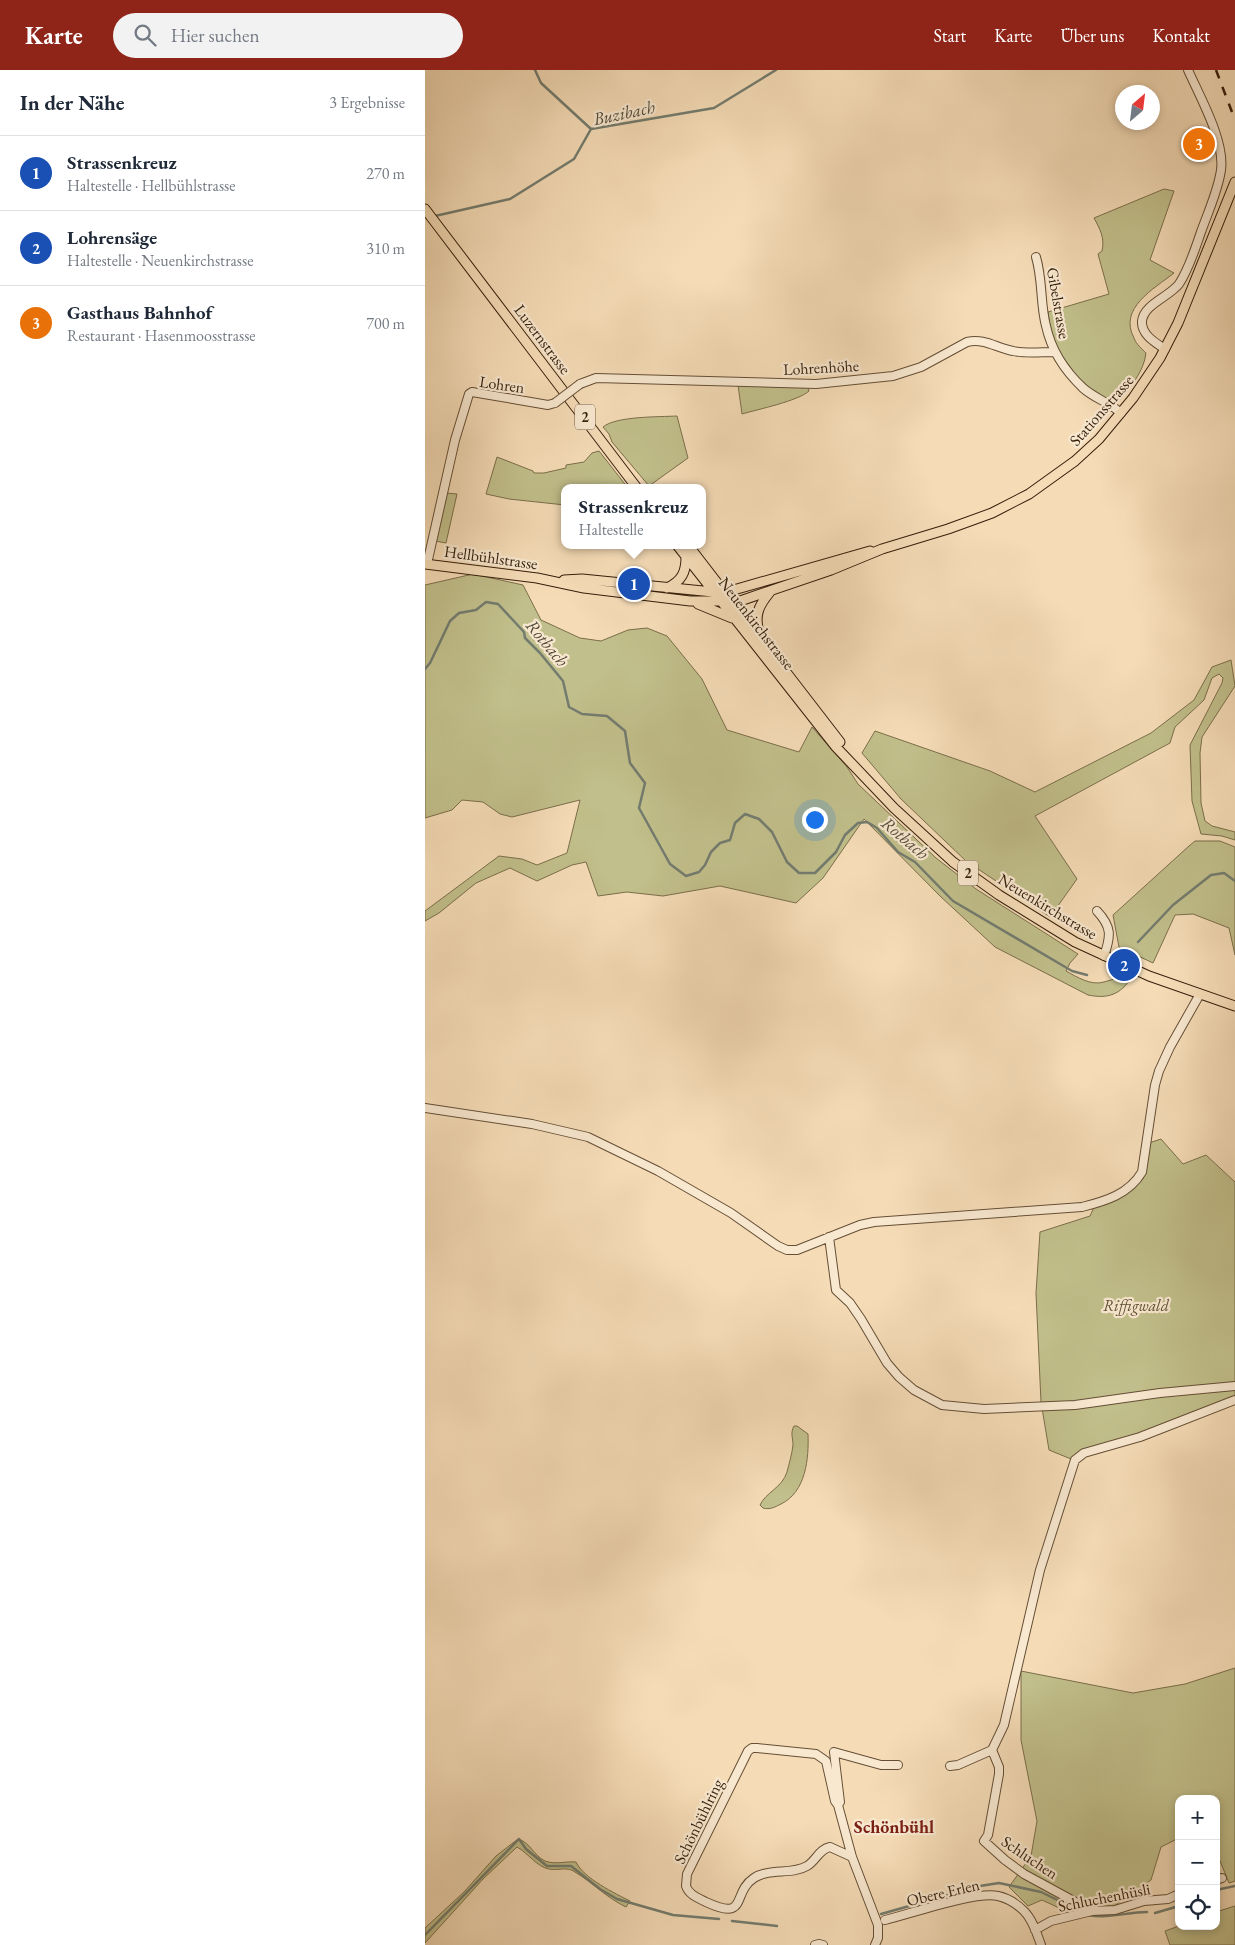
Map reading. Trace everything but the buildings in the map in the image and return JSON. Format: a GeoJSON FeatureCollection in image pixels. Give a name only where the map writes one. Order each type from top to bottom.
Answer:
{"type":"FeatureCollection","features":[{"type":"Feature","properties":{"kind":"main road","name":"Stationsstrasse"},"geometry":{"type":"LineString","coordinates":[[733,602],[865,557],[882,549],[978,518],[1029,494],[1075,461],[1099,439],[1121,413],[1142,386],[1165,349],[1185,308],[1235,182]]}},
{"type":"Feature","properties":{"kind":"main road","name":"Luzernstrasse"},"geometry":{"type":"LineString","coordinates":[[425,209],[634,484]]}},
{"type":"Feature","properties":{"kind":"main road","name":"Neuenkirchstrasse"},"geometry":{"type":"LineString","coordinates":[[680,549],[836,747],[926,839],[968,873],[1031,917],[1104,956],[1149,976],[1235,1006]]}},
{"type":"Feature","properties":{"kind":"main road","name":"Neuenkirchstrasse"},"geometry":{"type":"LineString","coordinates":[[691,549],[843,746],[853,764]]}},
{"type":"Feature","properties":{"kind":"main road","name":"Stationsstrasse"},"geometry":{"type":"LineString","coordinates":[[725,592],[751,586],[859,553],[882,549]]}},
{"type":"Feature","properties":{"kind":"main road"},"geometry":{"type":"LineString","coordinates":[[667,588],[675,584],[683,575],[686,566],[685,556]]}},
{"type":"Feature","properties":{"kind":"main road","name":"Hellbühlstrasse"},"geometry":{"type":"LineString","coordinates":[[426,564],[553,580],[585,588],[693,602],[733,602]]}},
{"type":"Feature","properties":{"kind":"main road","name":"Hellbühlstrasse"},"geometry":{"type":"LineString","coordinates":[[553,580],[581,580],[725,592]]}},
{"type":"Feature","properties":{"kind":"main road"},"geometry":{"type":"LineString","coordinates":[[760,637],[757,613],[761,602],[771,590]]}},
{"type":"Feature","properties":{"kind":"main road"},"geometry":{"type":"LineString","coordinates":[[693,602],[718,611],[735,621]]}},
{"type":"Feature","properties":{"kind":"street"},"geometry":{"type":"LineString","coordinates":[[1165,349],[1144,332],[1142,325],[1143,317],[1149,309],[1180,283],[1212,203],[1221,168],[1218,139],[1188,70]]}},
{"type":"Feature","properties":{"kind":"street","name":"Gibelstrasse"},"geometry":{"type":"LineString","coordinates":[[1035,257],[1041,275],[1045,325],[1054,352],[1083,388],[1121,413]]}},
{"type":"Feature","properties":{"kind":"street","name":"Lohrenhöhe"},"geometry":{"type":"LineString","coordinates":[[555,403],[580,384],[596,378],[816,384],[893,376],[921,367],[967,342],[974,341],[988,342],[1013,351],[1054,352]]}},
{"type":"Feature","properties":{"kind":"street","name":"Lohren"},"geometry":{"type":"LineString","coordinates":[[426,564],[455,440],[469,394],[472,392],[548,405],[555,403]]}},
{"type":"Feature","properties":{"kind":"street"},"geometry":{"type":"LineString","coordinates":[[1097,911],[1105,919],[1110,934],[1104,956]]}},
{"type":"Feature","properties":{"kind":"street"},"geometry":{"type":"LineString","coordinates":[[425,1108],[532,1124],[588,1137],[658,1170],[731,1212],[778,1246],[787,1250],[797,1250],[860,1225],[874,1222],[1082,1207],[1110,1199],[1127,1190],[1135,1184],[1142,1172],[1155,1085],[1159,1071],[1200,994]]}},
{"type":"Feature","properties":{"kind":"street"},"geometry":{"type":"LineString","coordinates":[[829,1237],[836,1290],[850,1303],[887,1363],[899,1377],[925,1396],[943,1405],[983,1409],[1075,1406],[1160,1393],[1235,1386]]}},
{"type":"Feature","properties":{"kind":"street"},"geometry":{"type":"LineString","coordinates":[[950,1766],[958,1765],[992,1750],[1004,1726],[1040,1570],[1075,1460],[1084,1453],[1140,1437],[1235,1400]]}},
{"type":"Feature","properties":{"kind":"street","name":"Schönbühlring"},"geometry":{"type":"LineString","coordinates":[[852,1857],[830,1846],[821,1851],[807,1866],[759,1875],[751,1881],[736,1906],[731,1909],[723,1910],[693,1895],[686,1886],[687,1874],[746,1754],[752,1748],[821,1756],[826,1761],[835,1802],[838,1805],[852,1857],[879,1931],[875,1945]]}},
{"type":"Feature","properties":{"kind":"street","name":"Schluchen"},"geometry":{"type":"LineString","coordinates":[[992,1750],[999,1767],[999,1774],[988,1835],[984,1841],[1024,1874],[1093,1911]]}},
{"type":"Feature","properties":{"kind":"street"},"geometry":{"type":"LineString","coordinates":[[838,1805],[840,1802],[834,1752],[881,1765],[898,1765]]}},
{"type":"Feature","properties":{"kind":"street","name":"Obere Erlen"},"geometry":{"type":"LineString","coordinates":[[885,1920],[977,1896],[997,1895],[1013,1902],[1025,1911],[1041,1945]]}},
{"type":"Feature","properties":{"kind":"street","name":"Schluchenhüsli"},"geometry":{"type":"LineString","coordinates":[[1035,1930],[1051,1921],[1093,1911],[1115,1910],[1144,1901],[1168,1899],[1175,1896]]}},
{"type":"Feature","properties":{"kind":"street"},"geometry":{"type":"LineString","coordinates":[[815,1945],[823,1945]]}},
{"type":"Feature","properties":{"kind":"green space"},"geometry":{"type":"Polygon","coordinates":[[[1164,189],[1174,191],[1150,260],[1174,273],[1148,293],[1134,308],[1130,327],[1136,342],[1146,353],[1145,360],[1131,386],[1117,403],[1113,403],[1083,385],[1057,349],[1048,312],[1109,294],[1098,254],[1102,251],[1102,238],[1094,218],[1164,189]]]}},
{"type":"Feature","properties":{"kind":"green space"},"geometry":{"type":"Polygon","coordinates":[[[738,385],[808,387],[809,391],[804,395],[787,401],[742,414],[738,385]]]}},
{"type":"Feature","properties":{"kind":"green space"},"geometry":{"type":"Polygon","coordinates":[[[677,416],[688,458],[652,484],[647,484],[612,442],[609,434],[603,427],[609,423],[627,419],[677,416]]]}},
{"type":"Feature","properties":{"kind":"green space"},"geometry":{"type":"Polygon","coordinates":[[[599,451],[625,484],[561,484],[561,505],[509,499],[486,494],[497,457],[534,473],[544,473],[566,468],[566,465],[584,462],[592,453],[599,451]]]}},
{"type":"Feature","properties":{"kind":"green space"},"geometry":{"type":"Polygon","coordinates":[[[446,493],[457,494],[446,543],[435,541],[446,493]]]}},
{"type":"Feature","properties":{"kind":"green space"},"geometry":{"type":"Polygon","coordinates":[[[473,574],[523,585],[541,620],[580,638],[601,641],[628,630],[647,628],[667,636],[702,679],[727,730],[799,752],[812,727],[847,767],[858,784],[936,858],[976,889],[1078,954],[1066,971],[1094,983],[1121,977],[1132,977],[1118,992],[1108,996],[1088,995],[995,947],[940,896],[864,819],[823,878],[796,903],[720,886],[663,896],[627,892],[598,896],[586,862],[572,865],[537,881],[510,868],[476,883],[439,913],[425,921],[425,911],[499,856],[522,859],[537,865],[567,853],[580,800],[512,817],[500,814],[483,802],[462,800],[452,810],[425,818],[425,585],[473,574]]]}},
{"type":"Feature","properties":{"kind":"green space"},"geometry":{"type":"Polygon","coordinates":[[[1231,660],[1235,686],[1202,737],[1200,753],[1201,803],[1205,821],[1212,826],[1235,832],[1235,840],[1222,836],[1201,834],[1192,801],[1190,745],[1222,683],[1223,678],[1219,674],[1212,678],[1204,700],[1175,727],[1170,743],[1035,816],[1077,879],[1050,917],[966,861],[901,799],[862,753],[875,731],[990,771],[1035,792],[1151,733],[1194,700],[1212,667],[1231,660]]]}},
{"type":"Feature","properties":{"kind":"green space"},"geometry":{"type":"Polygon","coordinates":[[[1195,841],[1220,841],[1235,847],[1235,955],[1229,928],[1193,914],[1175,915],[1153,963],[1119,947],[1113,915],[1195,841]]]}},
{"type":"Feature","properties":{"kind":"green space","name":"Riffigwald"},"geometry":{"type":"Polygon","coordinates":[[[1161,1139],[1183,1164],[1206,1155],[1235,1182],[1235,1398],[1145,1433],[1077,1453],[1071,1459],[1049,1450],[1041,1402],[1036,1293],[1040,1232],[1090,1216],[1095,1205],[1128,1191],[1143,1179],[1149,1143],[1161,1139]]]}},
{"type":"Feature","properties":{"kind":"green space"},"geometry":{"type":"Polygon","coordinates":[[[794,1426],[808,1434],[808,1453],[801,1483],[789,1499],[775,1507],[763,1508],[760,1505],[782,1482],[787,1472],[793,1448],[792,1433],[794,1426]]]}},
{"type":"Feature","properties":{"kind":"green space"},"geometry":{"type":"Polygon","coordinates":[[[1235,1668],[1235,1881],[1229,1883],[1220,1861],[1220,1795],[1175,1795],[1175,1840],[1161,1847],[1151,1880],[1113,1907],[1070,1913],[1042,1900],[1028,1906],[1009,1887],[1031,1856],[1037,1821],[1021,1740],[1021,1671],[1133,1693],[1185,1684],[1235,1668]]]}},
{"type":"Feature","properties":{"kind":"green space"},"geometry":{"type":"Polygon","coordinates":[[[518,1839],[526,1843],[545,1861],[553,1863],[576,1862],[592,1880],[630,1901],[626,1907],[572,1870],[545,1868],[517,1847],[483,1879],[425,1943],[425,1928],[464,1892],[496,1856],[518,1839]]]}},
{"type":"Feature","properties":{"kind":"green space"},"geometry":{"type":"Polygon","coordinates":[[[1235,1906],[1235,1945],[1170,1945],[1165,1931],[1175,1927],[1175,1930],[1220,1930],[1220,1911],[1235,1906]]]}},
{"type":"Feature","properties":{"kind":"waterway"},"geometry":{"type":"LineString","coordinates":[[535,70],[541,83],[591,129]]}},
{"type":"Feature","properties":{"kind":"waterway","name":"Buzibach"},"geometry":{"type":"LineString","coordinates":[[435,216],[510,199],[574,159],[591,129],[714,108],[776,70]]}},
{"type":"Feature","properties":{"kind":"waterway","name":"Rotbach"},"geometry":{"type":"LineString","coordinates":[[425,669],[430,663],[450,621],[459,613],[476,610],[486,602],[498,604],[524,632],[525,638],[563,681],[569,707],[582,714],[607,716],[625,731],[630,763],[645,783],[639,808],[670,864],[686,876],[699,872],[705,865],[711,852],[720,843],[730,840],[735,823],[745,814],[759,819],[772,832],[787,862],[799,873],[815,873],[836,852],[845,835],[858,823],[867,822],[877,828],[898,852],[915,862],[953,901],[1072,971],[1087,975]]}},
{"type":"Feature","properties":{"kind":"waterway","name":"Rotbach"},"geometry":{"type":"LineString","coordinates":[[1138,942],[1173,905],[1211,875],[1224,873],[1235,881]]}},
{"type":"Feature","properties":{"kind":"waterway"},"geometry":{"type":"LineString","coordinates":[[425,1935],[519,1839],[526,1849],[547,1866],[571,1866],[600,1889],[617,1899],[673,1915],[719,1919]]}},
{"type":"Feature","properties":{"kind":"waterway"},"geometry":{"type":"LineString","coordinates":[[881,1914],[980,1886],[999,1883],[1041,1892],[1080,1911]]}},
{"type":"Feature","properties":{"kind":"waterway"},"geometry":{"type":"LineString","coordinates":[[1220,1889],[1235,1886]]}},
{"type":"Feature","properties":{"kind":"waterway"},"geometry":{"type":"LineString","coordinates":[[1155,1913],[1175,1907]]}},
{"type":"Feature","properties":{"kind":"waterway"},"geometry":{"type":"LineString","coordinates":[[1088,1915],[1103,1916],[1147,1912]]}},
{"type":"Feature","properties":{"kind":"waterway"},"geometry":{"type":"LineString","coordinates":[[732,1921],[777,1926]]}},
{"type":"Feature","properties":{"kind":"railway"},"geometry":{"type":"LineString","coordinates":[[1216,70],[1235,120]]}},
{"type":"Feature","properties":{"kind":"place","name":"Gasthaus Bahnhof"},"geometry":{"type":"Point","coordinates":[1199,144]}},
{"type":"Feature","properties":{"kind":"place","name":"Strassenkreuz"},"geometry":{"type":"Point","coordinates":[634,584]}},
{"type":"Feature","properties":{"kind":"place","name":"Lohrensäge"},"geometry":{"type":"Point","coordinates":[1124,965]}},
{"type":"Feature","properties":{"kind":"district","name":"Schönbühl"},"geometry":{"type":"Point","coordinates":[894,1827]}}]}
